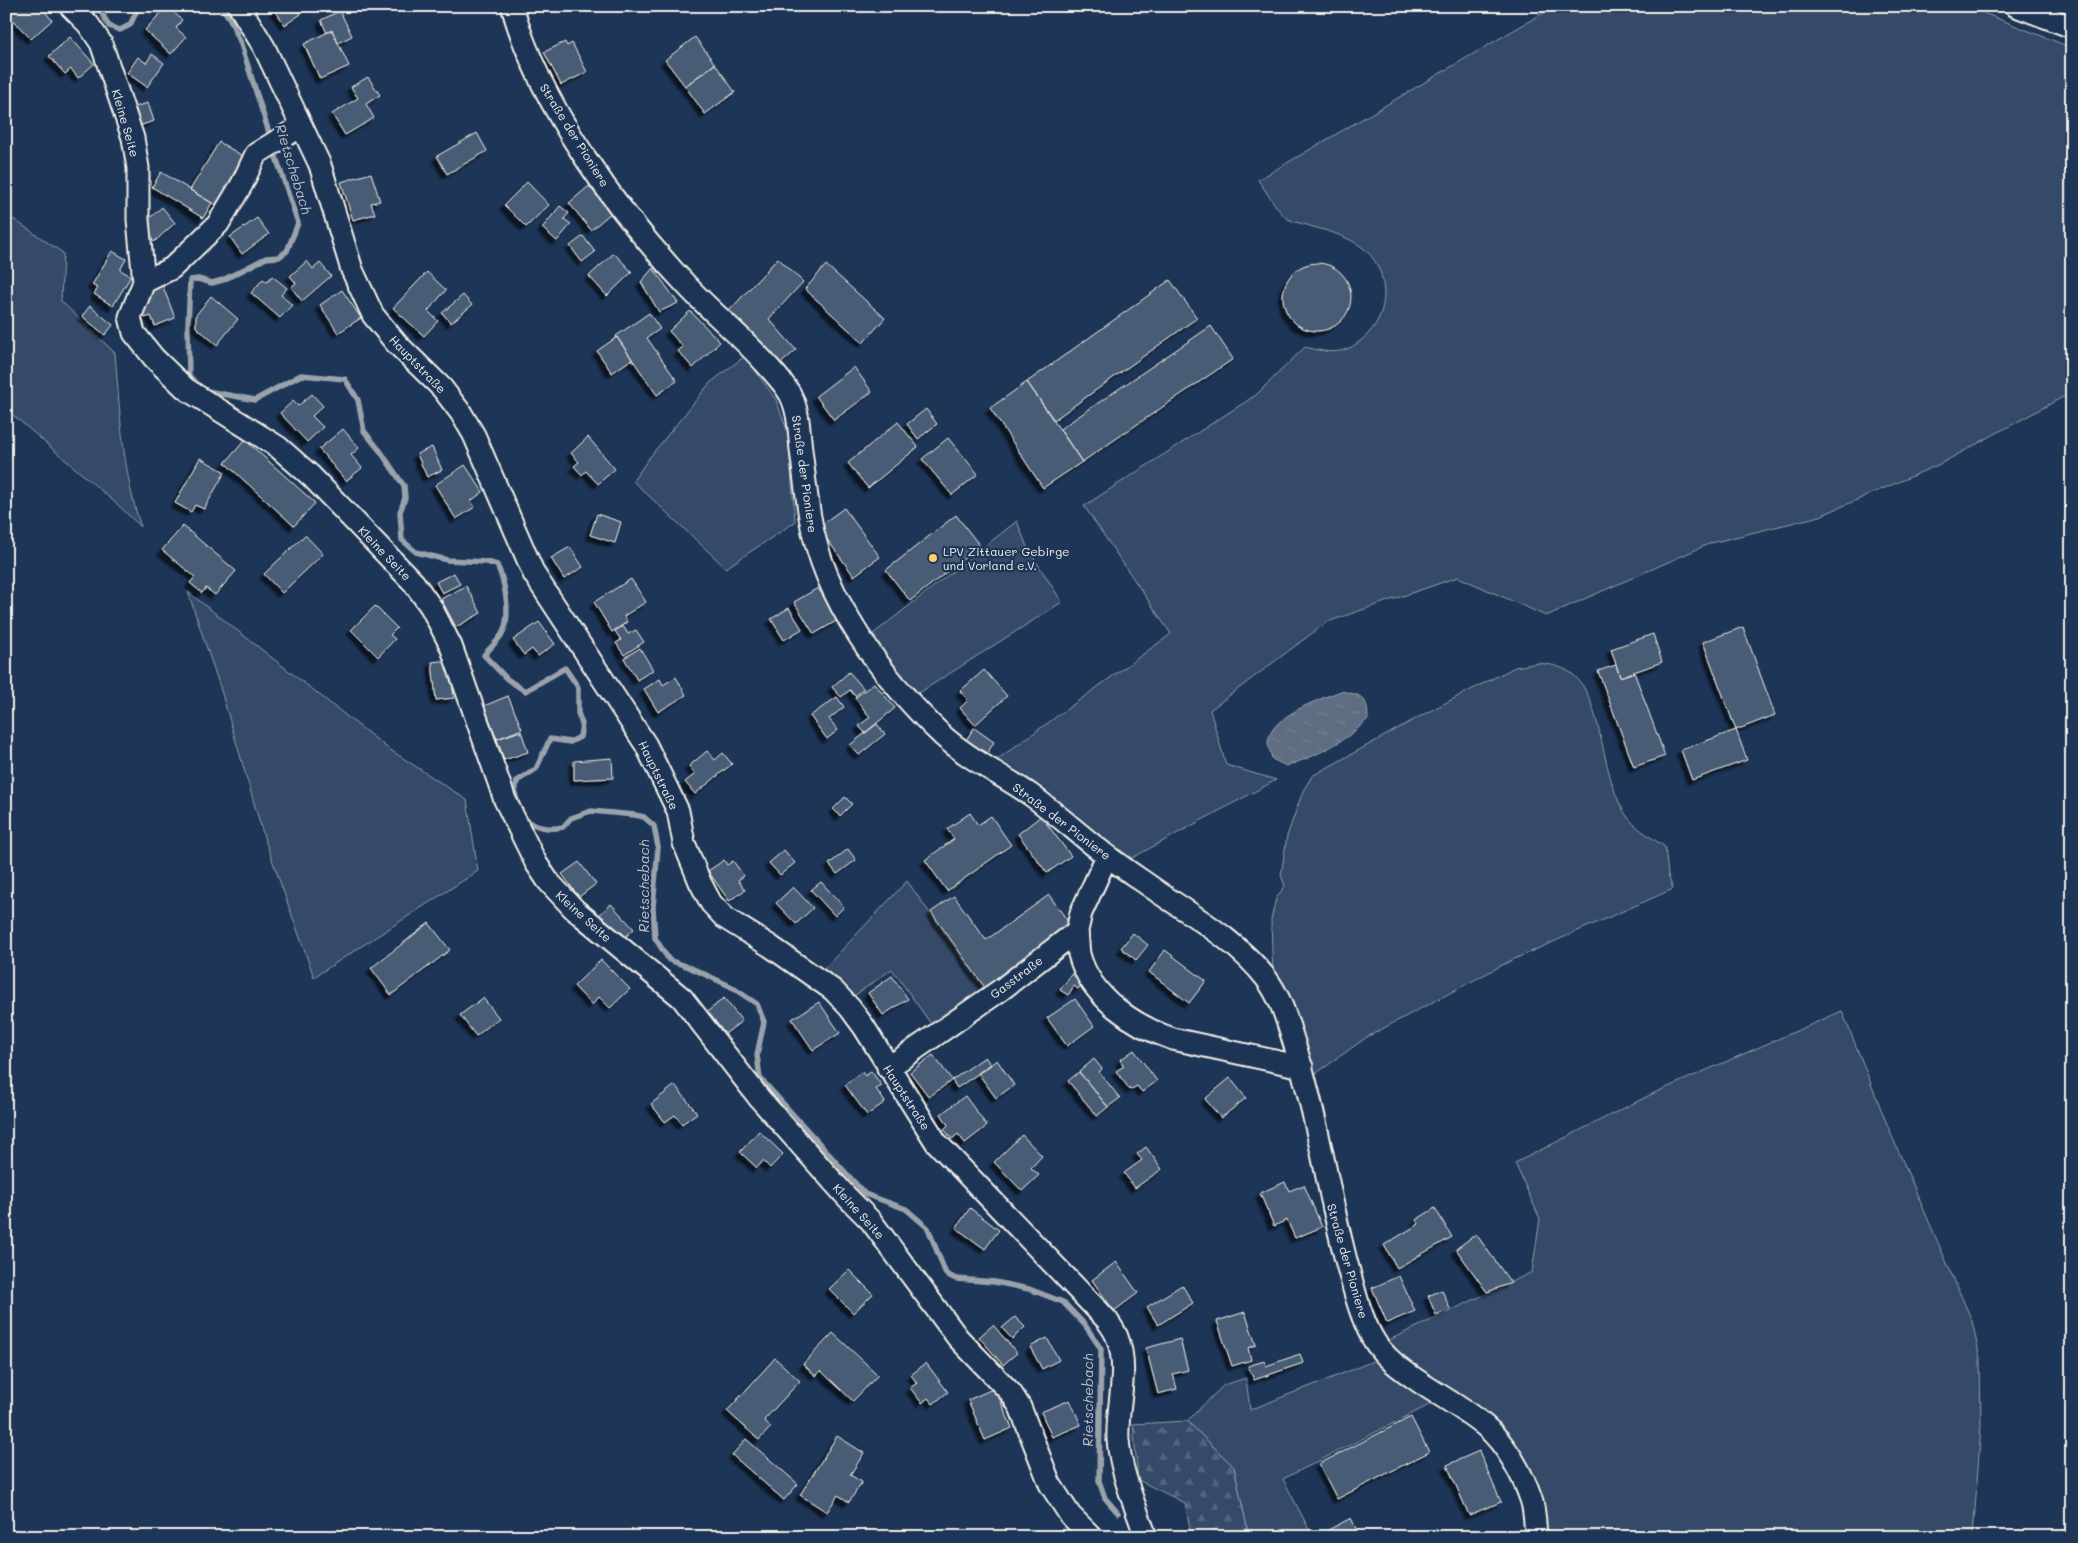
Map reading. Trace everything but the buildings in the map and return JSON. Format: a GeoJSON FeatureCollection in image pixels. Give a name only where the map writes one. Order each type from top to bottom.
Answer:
{"type":"FeatureCollection","features":[{"type":"Feature","properties":{"kind":"street","name":"Kleine Seite"},"geometry":{"type":"LineString","coordinates":[[70,6],[88,24],[101,43],[133,138],[138,168],[138,220],[144,282],[130,317],[134,333],[154,358],[186,388],[278,447],[311,476],[414,583],[431,607],[451,646],[505,800],[536,862],[548,881],[575,910],[682,998],[760,1099],[846,1196],[871,1221],[958,1338],[1011,1394],[1020,1407],[1050,1484],[1070,1515],[1092,1537]]}},
{"type":"Feature","properties":{"kind":"street","name":"Hauptstraße"},"geometry":{"type":"LineString","coordinates":[[239,6],[264,47],[294,131],[320,165],[352,270],[373,315],[396,343],[442,388],[461,413],[474,435],[534,574],[646,745],[678,811],[684,843],[700,882],[711,902],[725,918],[770,946],[833,990],[850,1008],[864,1027],[936,1142],[1107,1320],[1117,1336],[1122,1370],[1118,1439],[1121,1464],[1146,1537]]}},
{"type":"Feature","properties":{"kind":"street","name":"Straße der Pioniere"},"geometry":{"type":"LineString","coordinates":[[512,6],[530,61],[550,100],[634,225],[692,291],[747,343],[783,383],[792,398],[797,413],[807,499],[817,548],[839,598],[855,628],[891,680],[946,739],[972,759],[1032,796],[1107,856],[1229,940],[1269,982],[1282,1005],[1302,1066],[1338,1231],[1359,1306],[1369,1332],[1379,1348],[1395,1364],[1486,1427],[1500,1444],[1515,1463],[1532,1501],[1536,1537]]}},
{"type":"Feature","properties":{"kind":"street"},"geometry":{"type":"LineString","coordinates":[[2016,6],[2072,27]]}},
{"type":"Feature","properties":{"kind":"street"},"geometry":{"type":"LineString","coordinates":[[144,282],[172,268],[218,224],[242,184],[256,154],[294,131]]}},
{"type":"Feature","properties":{"kind":"street"},"geometry":{"type":"LineString","coordinates":[[1107,856],[1081,913],[1077,931],[1079,954],[1098,990],[1118,1010],[1137,1024],[1154,1032],[1173,1039],[1302,1066]]}},
{"type":"Feature","properties":{"kind":"street","name":"Gasstraße"},"geometry":{"type":"LineString","coordinates":[[888,1068],[1002,989],[1077,931]]}},
{"type":"Feature","properties":{"kind":"green space"},"geometry":{"type":"Polygon","coordinates":[[[1555,6],[1966,6],[2072,48],[2072,392],[1940,464],[1820,516],[1711,543],[1546,616],[1458,577],[1327,622],[1210,710],[1226,765],[1276,780],[1132,858],[995,761],[1171,634],[1084,506],[1256,395],[1305,347],[1333,352],[1346,349],[1365,337],[1378,320],[1384,300],[1384,293],[1382,278],[1371,255],[1362,247],[1340,235],[1288,219],[1258,180],[1555,6]]]}},
{"type":"Feature","properties":{"kind":"green space"},"geometry":{"type":"Polygon","coordinates":[[[6,214],[63,253],[61,301],[115,353],[120,419],[126,463],[141,527],[6,409],[6,214]]]}},
{"type":"Feature","properties":{"kind":"green space"},"geometry":{"type":"Polygon","coordinates":[[[745,356],[776,400],[788,433],[795,522],[726,568],[633,481],[649,458],[710,383],[745,356]]]}},
{"type":"Feature","properties":{"kind":"green space"},"geometry":{"type":"Polygon","coordinates":[[[1017,521],[1027,547],[1062,602],[919,693],[896,670],[873,634],[1017,521]]]}},
{"type":"Feature","properties":{"kind":"green space"},"geometry":{"type":"Polygon","coordinates":[[[188,592],[386,747],[467,800],[478,871],[314,977],[264,837],[220,687],[188,592]]]}},
{"type":"Feature","properties":{"kind":"green space"},"geometry":{"type":"Polygon","coordinates":[[[1538,663],[1551,665],[1571,673],[1582,685],[1596,720],[1612,784],[1619,803],[1629,819],[1641,831],[1665,847],[1668,875],[1673,889],[1510,961],[1367,1037],[1311,1077],[1273,978],[1271,920],[1276,898],[1285,886],[1281,875],[1287,836],[1303,791],[1312,776],[1428,712],[1515,667],[1538,663]]]}},
{"type":"Feature","properties":{"kind":"green space"},"geometry":{"type":"Polygon","coordinates":[[[907,881],[989,996],[936,1031],[892,969],[851,998],[823,970],[907,881]]]}},
{"type":"Feature","properties":{"kind":"green space"},"geometry":{"type":"Polygon","coordinates":[[[1842,1011],[1891,1134],[1972,1321],[1980,1358],[1981,1426],[1973,1537],[1542,1537],[1518,1453],[1404,1360],[1385,1342],[1532,1272],[1540,1219],[1515,1163],[1652,1094],[1842,1011]]]}},
{"type":"Feature","properties":{"kind":"green space"},"geometry":{"type":"Polygon","coordinates":[[[1380,1358],[1441,1399],[1283,1479],[1313,1537],[1249,1537],[1234,1467],[1187,1421],[1224,1385],[1246,1378],[1250,1410],[1380,1358]]]}},
{"type":"Feature","properties":{"kind":"green space"},"geometry":{"type":"Polygon","coordinates":[[[1187,1421],[1234,1467],[1249,1537],[1186,1537],[1190,1528],[1185,1503],[1138,1480],[1133,1424],[1187,1421]]]}},
{"type":"Feature","properties":{"kind":"water"},"geometry":{"type":"Polygon","coordinates":[[[1341,691],[1354,694],[1365,701],[1368,719],[1360,727],[1330,747],[1286,766],[1272,759],[1268,744],[1270,734],[1276,725],[1296,710],[1341,691]]]}},
{"type":"Feature","properties":{"kind":"waterway","name":"Rietschebach"},"geometry":{"type":"LineString","coordinates":[[98,6],[109,26],[120,30],[130,25],[139,6]]}},
{"type":"Feature","properties":{"kind":"waterway","name":"Rietschebach"},"geometry":{"type":"LineString","coordinates":[[221,6],[230,19],[240,41],[271,139]]}},
{"type":"Feature","properties":{"kind":"waterway","name":"Rietschebach"},"geometry":{"type":"LineString","coordinates":[[199,386],[189,376],[188,325],[190,280],[198,279],[212,283],[223,280],[266,258],[279,257],[287,251],[298,223],[273,148]]}},
{"type":"Feature","properties":{"kind":"waterway","name":"Rietschebach"},"geometry":{"type":"LineString","coordinates":[[207,391],[255,400],[301,375],[345,379],[358,400],[364,431],[404,486],[405,498],[400,512],[402,540],[416,552],[447,560],[487,562],[497,565],[505,590],[507,618],[502,634],[484,655],[507,679],[525,691],[565,668],[578,687],[578,713],[582,724],[580,737],[570,742],[550,739],[536,769],[517,781],[515,793],[518,805]]}},
{"type":"Feature","properties":{"kind":"waterway","name":"Rietschebach"},"geometry":{"type":"LineString","coordinates":[[522,814],[525,819],[535,825],[546,828],[563,827],[571,818],[591,811],[644,817],[654,826],[658,847],[653,907],[655,938],[669,960],[730,986],[757,1004],[764,1022],[757,1055],[760,1078],[865,1194],[906,1209],[928,1228],[946,1274],[956,1279],[995,1282],[1029,1289],[1063,1302],[1085,1325],[1101,1349],[1099,1481],[1105,1498],[1118,1513]]}},
{"type":"Feature","properties":{"kind":"place","name":"LPV Zittauer Gebirge und Vorland e.V."},"geometry":{"type":"Point","coordinates":[933,558]}}]}
